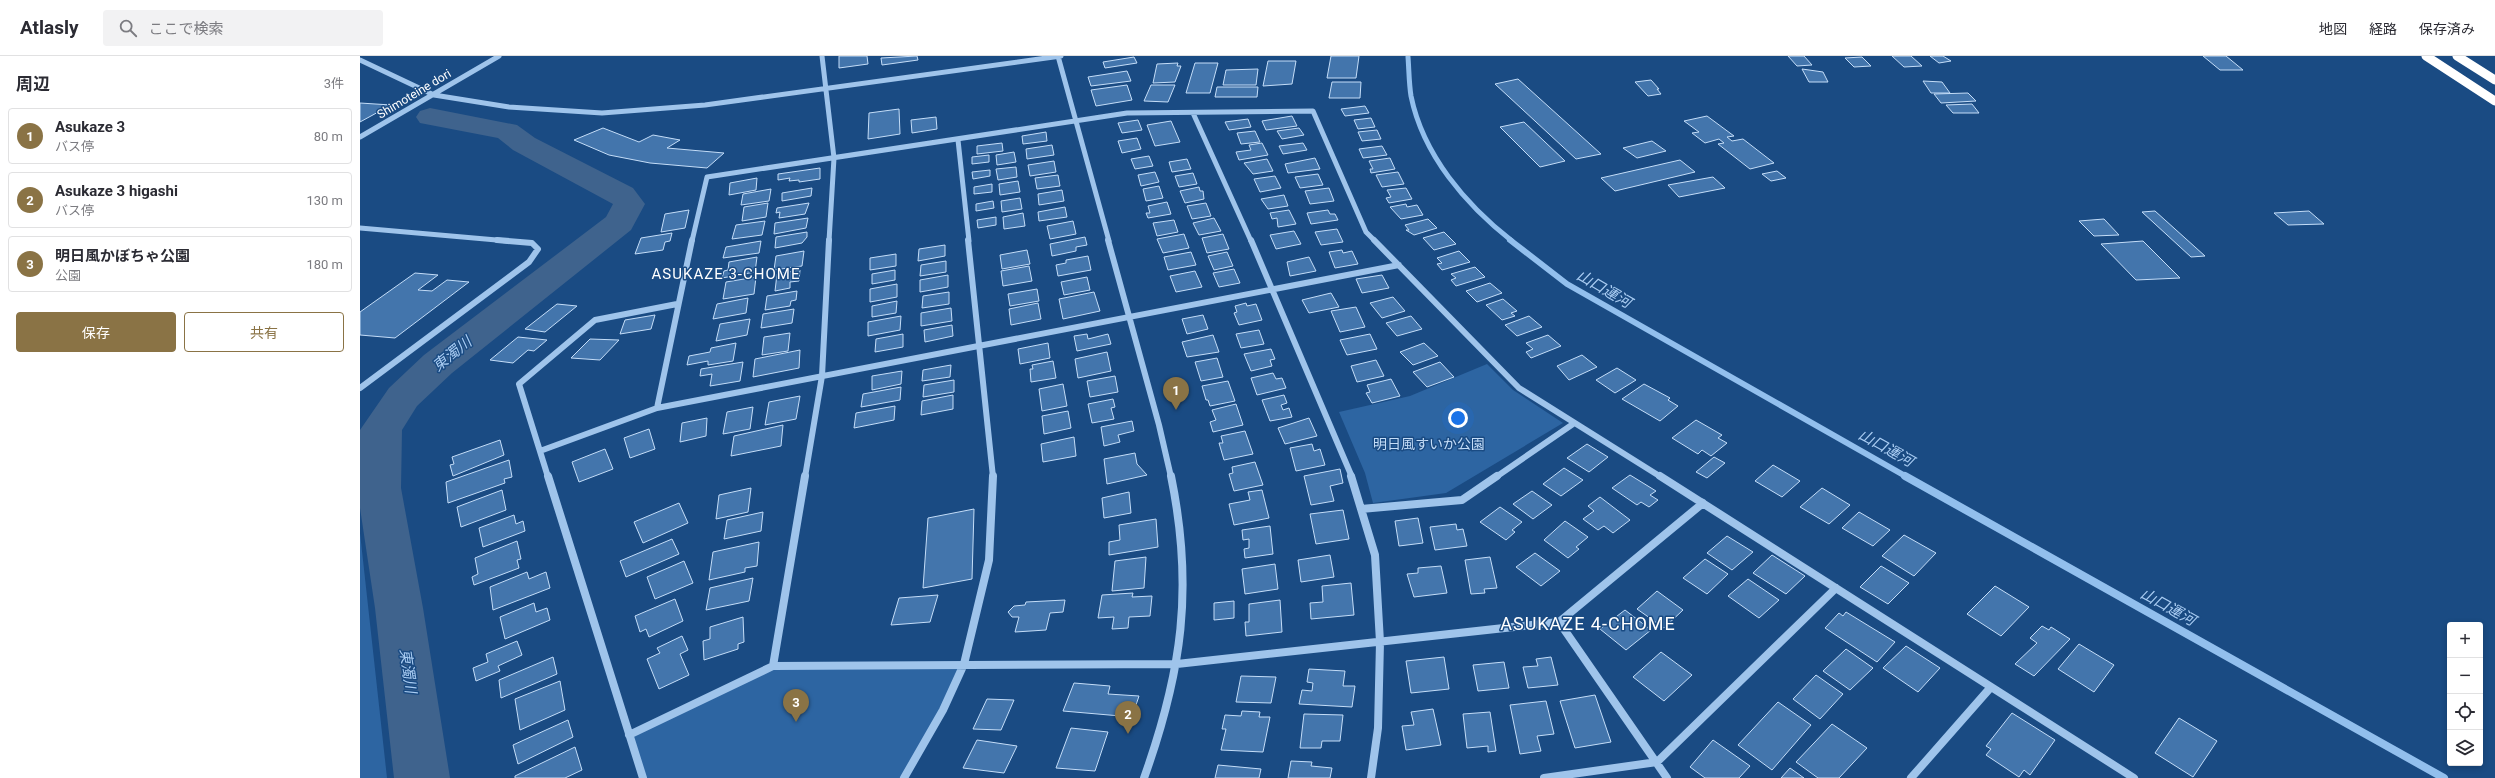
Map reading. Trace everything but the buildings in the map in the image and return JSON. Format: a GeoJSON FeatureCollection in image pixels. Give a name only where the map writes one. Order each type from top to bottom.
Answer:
{"type":"FeatureCollection","features":[{"type":"Feature","properties":{"kind":"highway"},"geometry":{"type":"LineString","coordinates":[[2426,56],[2495,101]]}},
{"type":"Feature","properties":{"kind":"highway"},"geometry":{"type":"LineString","coordinates":[[2457,56],[2495,80]]}},
{"type":"Feature","properties":{"kind":"street","name":"Shimoteine dori"},"geometry":{"type":"LineString","coordinates":[[360,137],[499,56]]}},
{"type":"Feature","properties":{"kind":"street"},"geometry":{"type":"LineString","coordinates":[[773,666],[822,378],[834,158],[824,90],[822,56]]}},
{"type":"Feature","properties":{"kind":"street"},"geometry":{"type":"LineString","coordinates":[[360,60],[434,95],[509,107],[602,114],[705,105],[824,90],[1060,56],[1076,122],[1155,410],[1178,515],[1184,593],[1177,664],[1161,731],[1144,778]]}},
{"type":"Feature","properties":{"kind":"street"},"geometry":{"type":"LineString","coordinates":[[657,408],[677,304],[707,177],[1127,114],[1312,111],[1366,232],[1519,388],[1573,424],[1703,503],[2134,778]]}},
{"type":"Feature","properties":{"kind":"street"},"geometry":{"type":"LineString","coordinates":[[1193,113],[1273,289],[1351,475],[1375,555],[1380,642],[1378,728],[1371,778]]}},
{"type":"Feature","properties":{"kind":"street"},"geometry":{"type":"LineString","coordinates":[[904,778],[943,710],[964,664],[989,560],[993,476],[958,140]]}},
{"type":"Feature","properties":{"kind":"street"},"geometry":{"type":"LineString","coordinates":[[360,228],[532,243],[538,249],[529,262],[360,388]]}},
{"type":"Feature","properties":{"kind":"street"},"geometry":{"type":"LineString","coordinates":[[540,451],[657,408],[822,378],[1399,265]]}},
{"type":"Feature","properties":{"kind":"street"},"geometry":{"type":"LineString","coordinates":[[643,778],[519,384],[595,320],[677,304]]}},
{"type":"Feature","properties":{"kind":"street"},"geometry":{"type":"LineString","coordinates":[[1361,509],[1462,500],[1573,424]]}},
{"type":"Feature","properties":{"kind":"street"},"geometry":{"type":"LineString","coordinates":[[630,735],[773,666],[1177,664],[1559,622],[1703,503]]}},
{"type":"Feature","properties":{"kind":"street"},"geometry":{"type":"LineString","coordinates":[[1544,778],[1656,762],[1836,588]]}},
{"type":"Feature","properties":{"kind":"street"},"geometry":{"type":"LineString","coordinates":[[1559,622],[1667,778]]}},
{"type":"Feature","properties":{"kind":"street"},"geometry":{"type":"LineString","coordinates":[[1911,778],[1991,686]]}},
{"type":"Feature","properties":{"kind":"green space","name":"明日風すいか公園"},"geometry":{"type":"Polygon","coordinates":[[[1487,364],[1513,390],[1563,423],[1446,493],[1373,503],[1365,473],[1339,412],[1410,396],[1487,364]]]}},
{"type":"Feature","properties":{"kind":"green space"},"geometry":{"type":"Polygon","coordinates":[[[360,533],[387,778],[360,778],[360,533]]]}},
{"type":"Feature","properties":{"kind":"green space"},"geometry":{"type":"Polygon","coordinates":[[[964,664],[904,778],[643,778],[629,735],[773,666],[964,664]]]}},
{"type":"Feature","properties":{"kind":"waterway","name":"山口運河"},"geometry":{"type":"LineString","coordinates":[[1408,57],[1411,96],[1417,118],[1425,138],[1436,158],[1463,195],[1495,227],[1512,241]]}},
{"type":"Feature","properties":{"kind":"waterway","name":"東濁川"},"geometry":{"type":"LineString","coordinates":[[422,778],[399,608],[379,488],[381,430],[403,397],[438,364],[619,223],[629,204],[622,195],[524,144],[507,131],[430,117]]}},
{"type":"Feature","properties":{"kind":"waterway","name":"山口運河"},"geometry":{"type":"LineString","coordinates":[[1510,240],[1567,284],[1907,477]]}},
{"type":"Feature","properties":{"kind":"waterway","name":"山口運河"},"geometry":{"type":"LineString","coordinates":[[1905,476],[2444,778]]}},
{"type":"Feature","properties":{"kind":"place","name":"Asukaze 3"},"geometry":{"type":"Point","coordinates":[1176,410]}},
{"type":"Feature","properties":{"kind":"place","name":"明日風かぼちゃ公園"},"geometry":{"type":"Point","coordinates":[796,722]}},
{"type":"Feature","properties":{"kind":"place","name":"Asukaze 3 higashi"},"geometry":{"type":"Point","coordinates":[1128,734]}},
{"type":"Feature","properties":{"kind":"district","name":"ASUKAZE 3-CHOME"},"geometry":{"type":"Point","coordinates":[726,274]}},
{"type":"Feature","properties":{"kind":"district","name":"ASUKAZE 4-CHOME"},"geometry":{"type":"Point","coordinates":[1588,623]}}]}
